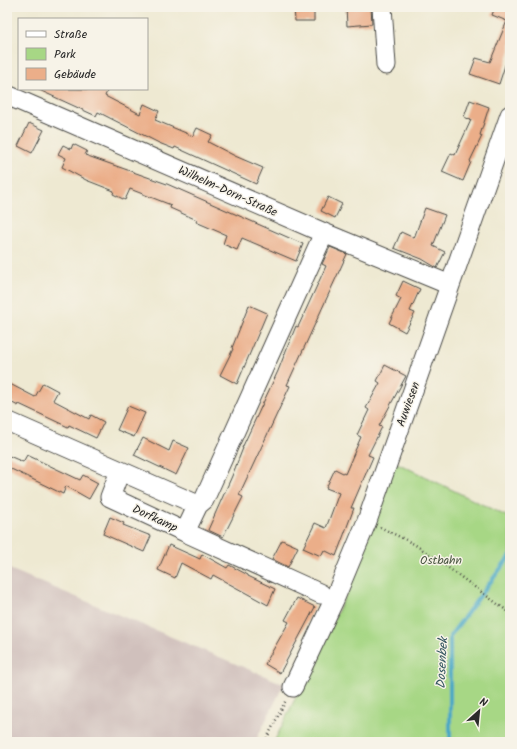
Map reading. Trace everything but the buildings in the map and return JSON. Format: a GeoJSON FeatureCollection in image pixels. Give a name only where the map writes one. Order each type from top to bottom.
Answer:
{"type":"FeatureCollection","features":[{"type":"Feature","properties":{"kind":"street"},"geometry":{"type":"LineString","coordinates":[[382,7],[386,65]]}},
{"type":"Feature","properties":{"kind":"street","name":"Wilhelm-Dorn-Straße"},"geometry":{"type":"LineString","coordinates":[[7,95],[324,233],[450,286]]}},
{"type":"Feature","properties":{"kind":"street","name":"Auwiesen"},"geometry":{"type":"LineString","coordinates":[[293,687],[334,600],[366,521],[510,115]]}},
{"type":"Feature","properties":{"kind":"street","name":"Dorfkamp"},"geometry":{"type":"LineString","coordinates":[[120,471],[110,497],[185,532],[198,505],[204,500],[324,233]]}},
{"type":"Feature","properties":{"kind":"street"},"geometry":{"type":"LineString","coordinates":[[7,421],[198,505]]}},
{"type":"Feature","properties":{"kind":"street"},"geometry":{"type":"LineString","coordinates":[[185,532],[321,594]]}},
{"type":"Feature","properties":{"kind":"path"},"geometry":{"type":"LineString","coordinates":[[366,521],[414,544],[510,613]]}},
{"type":"Feature","properties":{"kind":"path"},"geometry":{"type":"LineString","coordinates":[[265,742],[293,687]]}},
{"type":"Feature","properties":{"kind":"shaded area"},"geometry":{"type":"Polygon","coordinates":[[[7,568],[284,684],[255,742],[7,742],[7,568]]]}},
{"type":"Feature","properties":{"kind":"green space","name":"Ostbahn"},"geometry":{"type":"Polygon","coordinates":[[[393,461],[510,518],[510,742],[274,742],[357,572],[393,461]]]}},
{"type":"Feature","properties":{"kind":"waterway","name":"Dosenbek"},"geometry":{"type":"LineString","coordinates":[[450,742],[450,636],[510,556]]}}]}
